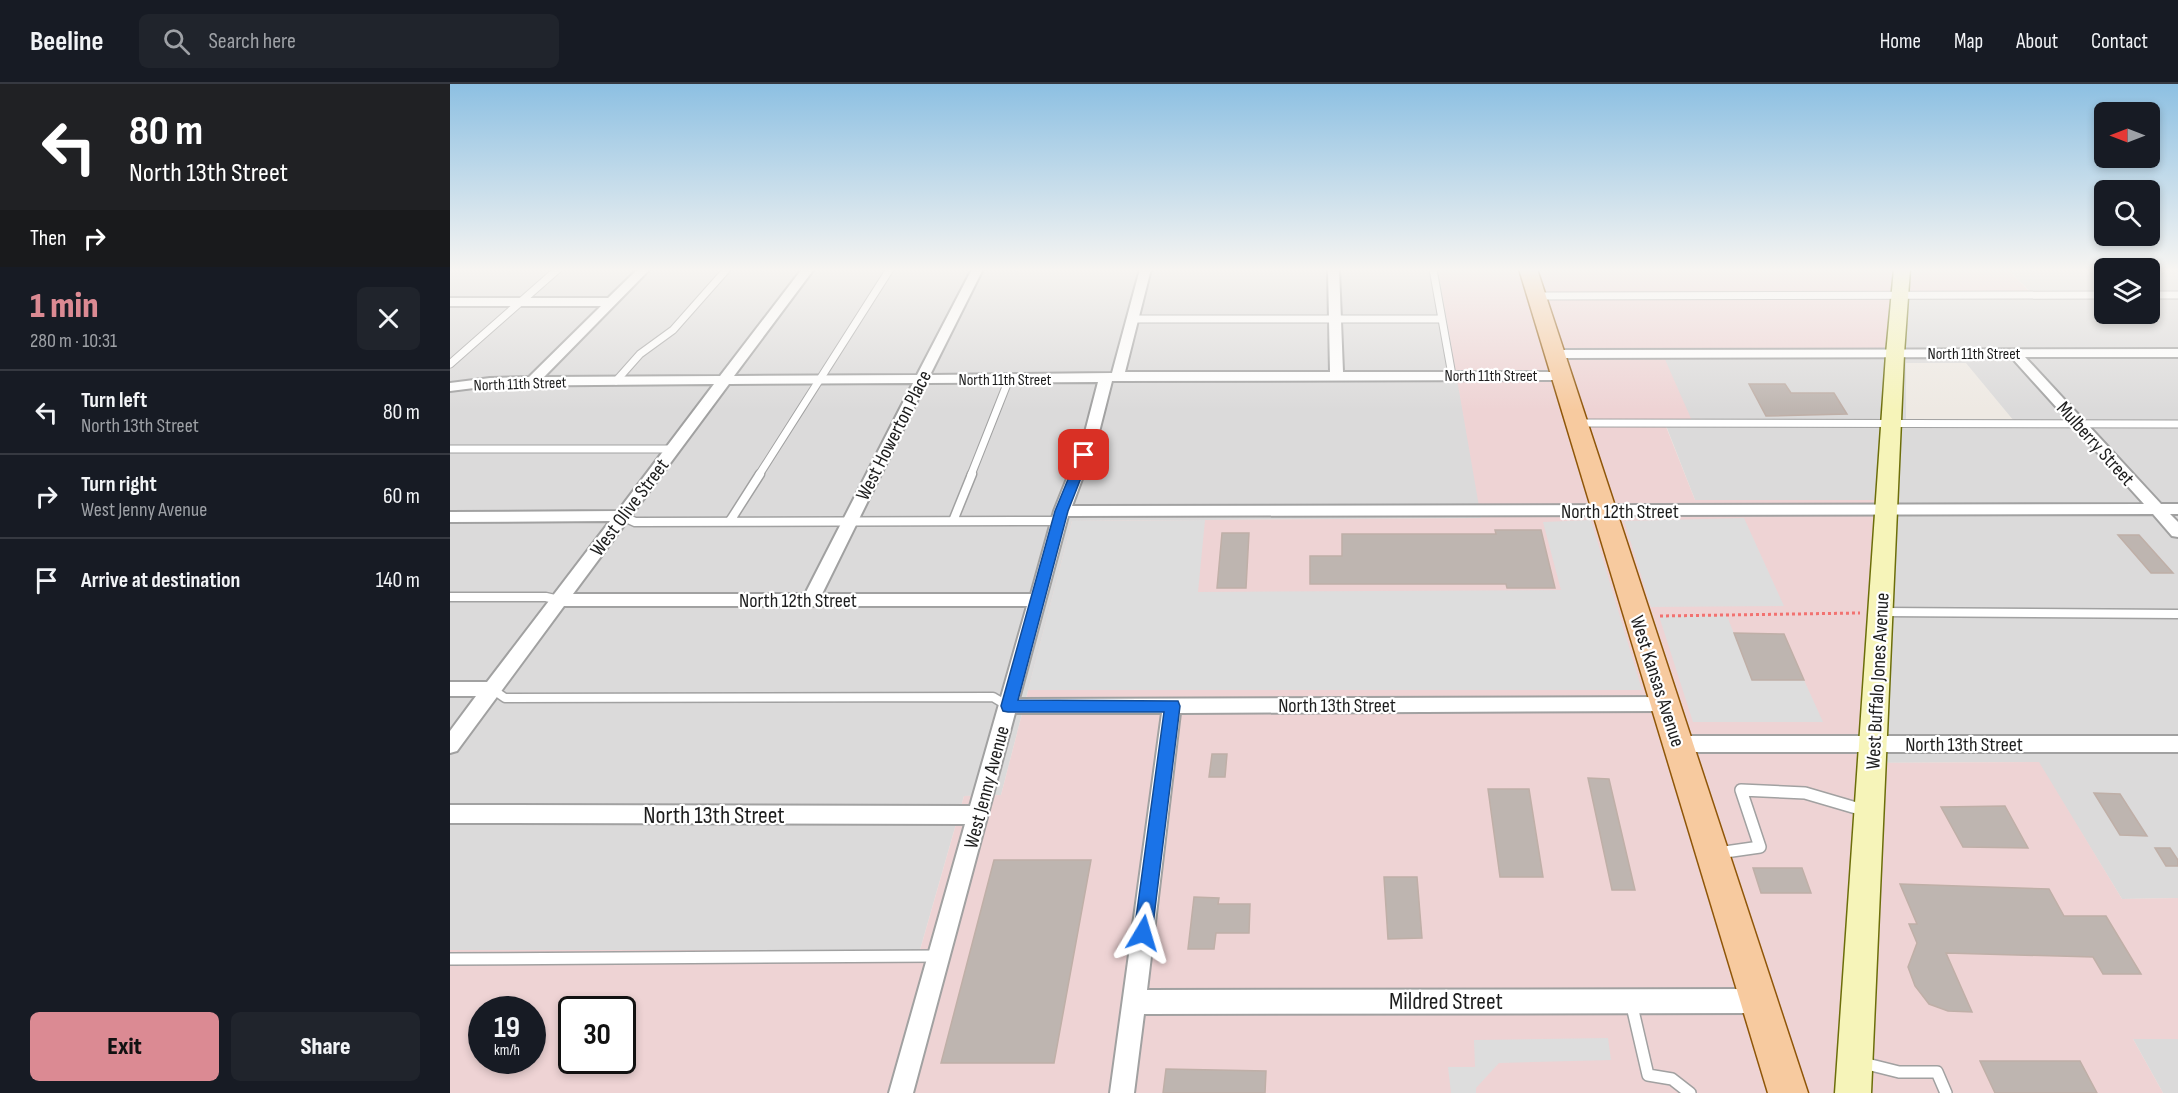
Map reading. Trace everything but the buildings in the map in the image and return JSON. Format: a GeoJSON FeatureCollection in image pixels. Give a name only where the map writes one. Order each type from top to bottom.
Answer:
{"type":"FeatureCollection","features":[{"type":"Feature","properties":{"kind":"main road","name":"West Kansas Avenue"},"geometry":{"type":"LineString","coordinates":[[1543,316],[1788,1093]]}},
{"type":"Feature","properties":{"kind":"main road","name":"West Buffalo Jones Avenue"},"geometry":{"type":"LineString","coordinates":[[1853,1093],[1899,316]]}},
{"type":"Feature","properties":{"kind":"street"},"geometry":{"type":"LineString","coordinates":[[533,381],[597,316]]}},
{"type":"Feature","properties":{"kind":"street","name":"West Olive Street"},"geometry":{"type":"LineString","coordinates":[[450,745],[773,316]]}},
{"type":"Feature","properties":{"kind":"street","name":"West Howerton Place"},"geometry":{"type":"LineString","coordinates":[[810,601],[953,316]]}},
{"type":"Feature","properties":{"kind":"street","name":"West Jenny Avenue"},"geometry":{"type":"LineString","coordinates":[[900,1093],[1060,516],[1133,319]]}},
{"type":"Feature","properties":{"kind":"street"},"geometry":{"type":"LineString","coordinates":[[1335,319],[1337,375]]}},
{"type":"Feature","properties":{"kind":"street","name":"Mulberry Street"},"geometry":{"type":"LineString","coordinates":[[2014,353],[2178,532]]}},
{"type":"Feature","properties":{"kind":"street","name":"North 11th Street"},"geometry":{"type":"LineString","coordinates":[[450,387],[490,382],[533,381],[1452,375],[1558,365],[1895,354],[2178,353]]}},
{"type":"Feature","properties":{"kind":"street","name":"North 12th Street"},"geometry":{"type":"LineString","coordinates":[[1060,516],[2178,509]]}},
{"type":"Feature","properties":{"kind":"street"},"geometry":{"type":"LineString","coordinates":[[450,517],[622,516]]}},
{"type":"Feature","properties":{"kind":"street","name":"North 12th Street"},"geometry":{"type":"LineString","coordinates":[[559,600],[1037,600]]}},
{"type":"Feature","properties":{"kind":"street"},"geometry":{"type":"LineString","coordinates":[[450,689],[492,689]]}},
{"type":"Feature","properties":{"kind":"street","name":"North 13th Street"},"geometry":{"type":"LineString","coordinates":[[1008,706],[1665,704]]}},
{"type":"Feature","properties":{"kind":"street"},"geometry":{"type":"LineString","coordinates":[[1122,1093],[1172,706]]}},
{"type":"Feature","properties":{"kind":"street","name":"North 13th Street"},"geometry":{"type":"LineString","coordinates":[[1678,744],[2178,744]]}},
{"type":"Feature","properties":{"kind":"street","name":"North 13th Street"},"geometry":{"type":"LineString","coordinates":[[450,814],[978,815]]}},
{"type":"Feature","properties":{"kind":"street","name":"Mildred Street"},"geometry":{"type":"LineString","coordinates":[[1134,1002],[1759,1001]]}},
{"type":"Feature","properties":{"kind":"lane"},"geometry":{"type":"LineString","coordinates":[[450,364],[504,316]]}},
{"type":"Feature","properties":{"kind":"lane"},"geometry":{"type":"LineString","coordinates":[[616,381],[639,354],[673,330],[685,316]]}},
{"type":"Feature","properties":{"kind":"lane"},"geometry":{"type":"LineString","coordinates":[[730,521],[860,316]]}},
{"type":"Feature","properties":{"kind":"lane"},"geometry":{"type":"LineString","coordinates":[[1133,319],[1442,319],[1452,375]]}},
{"type":"Feature","properties":{"kind":"lane"},"geometry":{"type":"LineString","coordinates":[[953,521],[1009,379]]}},
{"type":"Feature","properties":{"kind":"lane"},"geometry":{"type":"LineString","coordinates":[[1576,423],[2178,424]]}},
{"type":"Feature","properties":{"kind":"lane"},"geometry":{"type":"LineString","coordinates":[[450,449],[673,449]]}},
{"type":"Feature","properties":{"kind":"lane"},"geometry":{"type":"LineString","coordinates":[[622,516],[635,522],[953,521],[1060,516]]}},
{"type":"Feature","properties":{"kind":"lane"},"geometry":{"type":"LineString","coordinates":[[450,597],[546,597],[559,600]]}},
{"type":"Feature","properties":{"kind":"lane"},"geometry":{"type":"LineString","coordinates":[[1881,612],[2178,614]]}},
{"type":"Feature","properties":{"kind":"lane"},"geometry":{"type":"LineString","coordinates":[[492,689],[505,698],[993,697],[1008,706]]}},
{"type":"Feature","properties":{"kind":"lane"},"geometry":{"type":"LineString","coordinates":[[1713,853],[1760,847],[1741,790],[1805,793],[1870,812]]}},
{"type":"Feature","properties":{"kind":"lane"},"geometry":{"type":"LineString","coordinates":[[450,959],[939,956]]}},
{"type":"Feature","properties":{"kind":"lane"},"geometry":{"type":"LineString","coordinates":[[1631,1001],[1647,1075],[1672,1078],[1690,1093]]}},
{"type":"Feature","properties":{"kind":"lane"},"geometry":{"type":"LineString","coordinates":[[1855,1061],[1899,1072],[1937,1072],[1946,1093]]}},
{"type":"Feature","properties":{"kind":"path"},"geometry":{"type":"LineString","coordinates":[[1637,617],[1881,612]]}},
{"type":"Feature","properties":{"kind":"shaded area"},"geometry":{"type":"Polygon","coordinates":[[[450,316],[1446,316],[1482,518],[1072,521],[1001,795],[964,796],[920,950],[450,950],[450,316]]]}},
{"type":"Feature","properties":{"kind":"shaded area"},"geometry":{"type":"Polygon","coordinates":[[[1446,316],[1890,316],[1888,348],[1660,348],[1693,423],[1665,424],[1695,500],[1875,500],[1857,763],[2039,762],[2122,899],[2178,898],[2178,1039],[2133,1039],[2163,1093],[450,1093],[450,950],[920,950],[964,796],[1001,795],[1072,521],[1481,518],[1446,316]]]}},
{"type":"Feature","properties":{"kind":"shaded area"},"geometry":{"type":"Polygon","coordinates":[[[1890,316],[2094,316],[2094,324],[2160,324],[2160,316],[2178,316],[2178,898],[2122,899],[2038,762],[1857,763],[1875,500],[1695,500],[1665,423],[1660,348],[1888,348],[1890,316]],[[1906,363],[1906,422],[2014,421],[1966,363],[1906,363]]]}},
{"type":"Feature","properties":{"kind":"shaded area"},"geometry":{"type":"Polygon","coordinates":[[[1744,518],[1784,606],[1651,607],[1624,521],[1744,518]]]}},
{"type":"Feature","properties":{"kind":"shaded area"},"geometry":{"type":"Polygon","coordinates":[[[1205,520],[1198,592],[1561,590],[1543,522],[1591,520],[1642,690],[1028,690],[1072,521],[1205,520]]]}},
{"type":"Feature","properties":{"kind":"shaded area"},"geometry":{"type":"Polygon","coordinates":[[[1659,616],[1727,616],[1752,680],[1804,680],[1823,722],[1693,722],[1659,616]]]}},
{"type":"Feature","properties":{"kind":"shaded area"},"geometry":{"type":"Polygon","coordinates":[[[1608,1038],[1611,1060],[1499,1063],[1476,1088],[1476,1093],[1451,1093],[1448,1067],[1475,1067],[1474,1040],[1608,1038]]]}},
{"type":"Feature","properties":{"kind":"shaded area"},"geometry":{"type":"Polygon","coordinates":[[[2133,1039],[2178,1039],[2178,1093],[2163,1093],[2133,1039]]]}},
{"type":"Feature","properties":{"kind":"route"},"geometry":{"type":"LineString","coordinates":[[1084,455],[1062,511],[1008,706],[1172,706],[1143,933]]}}]}
